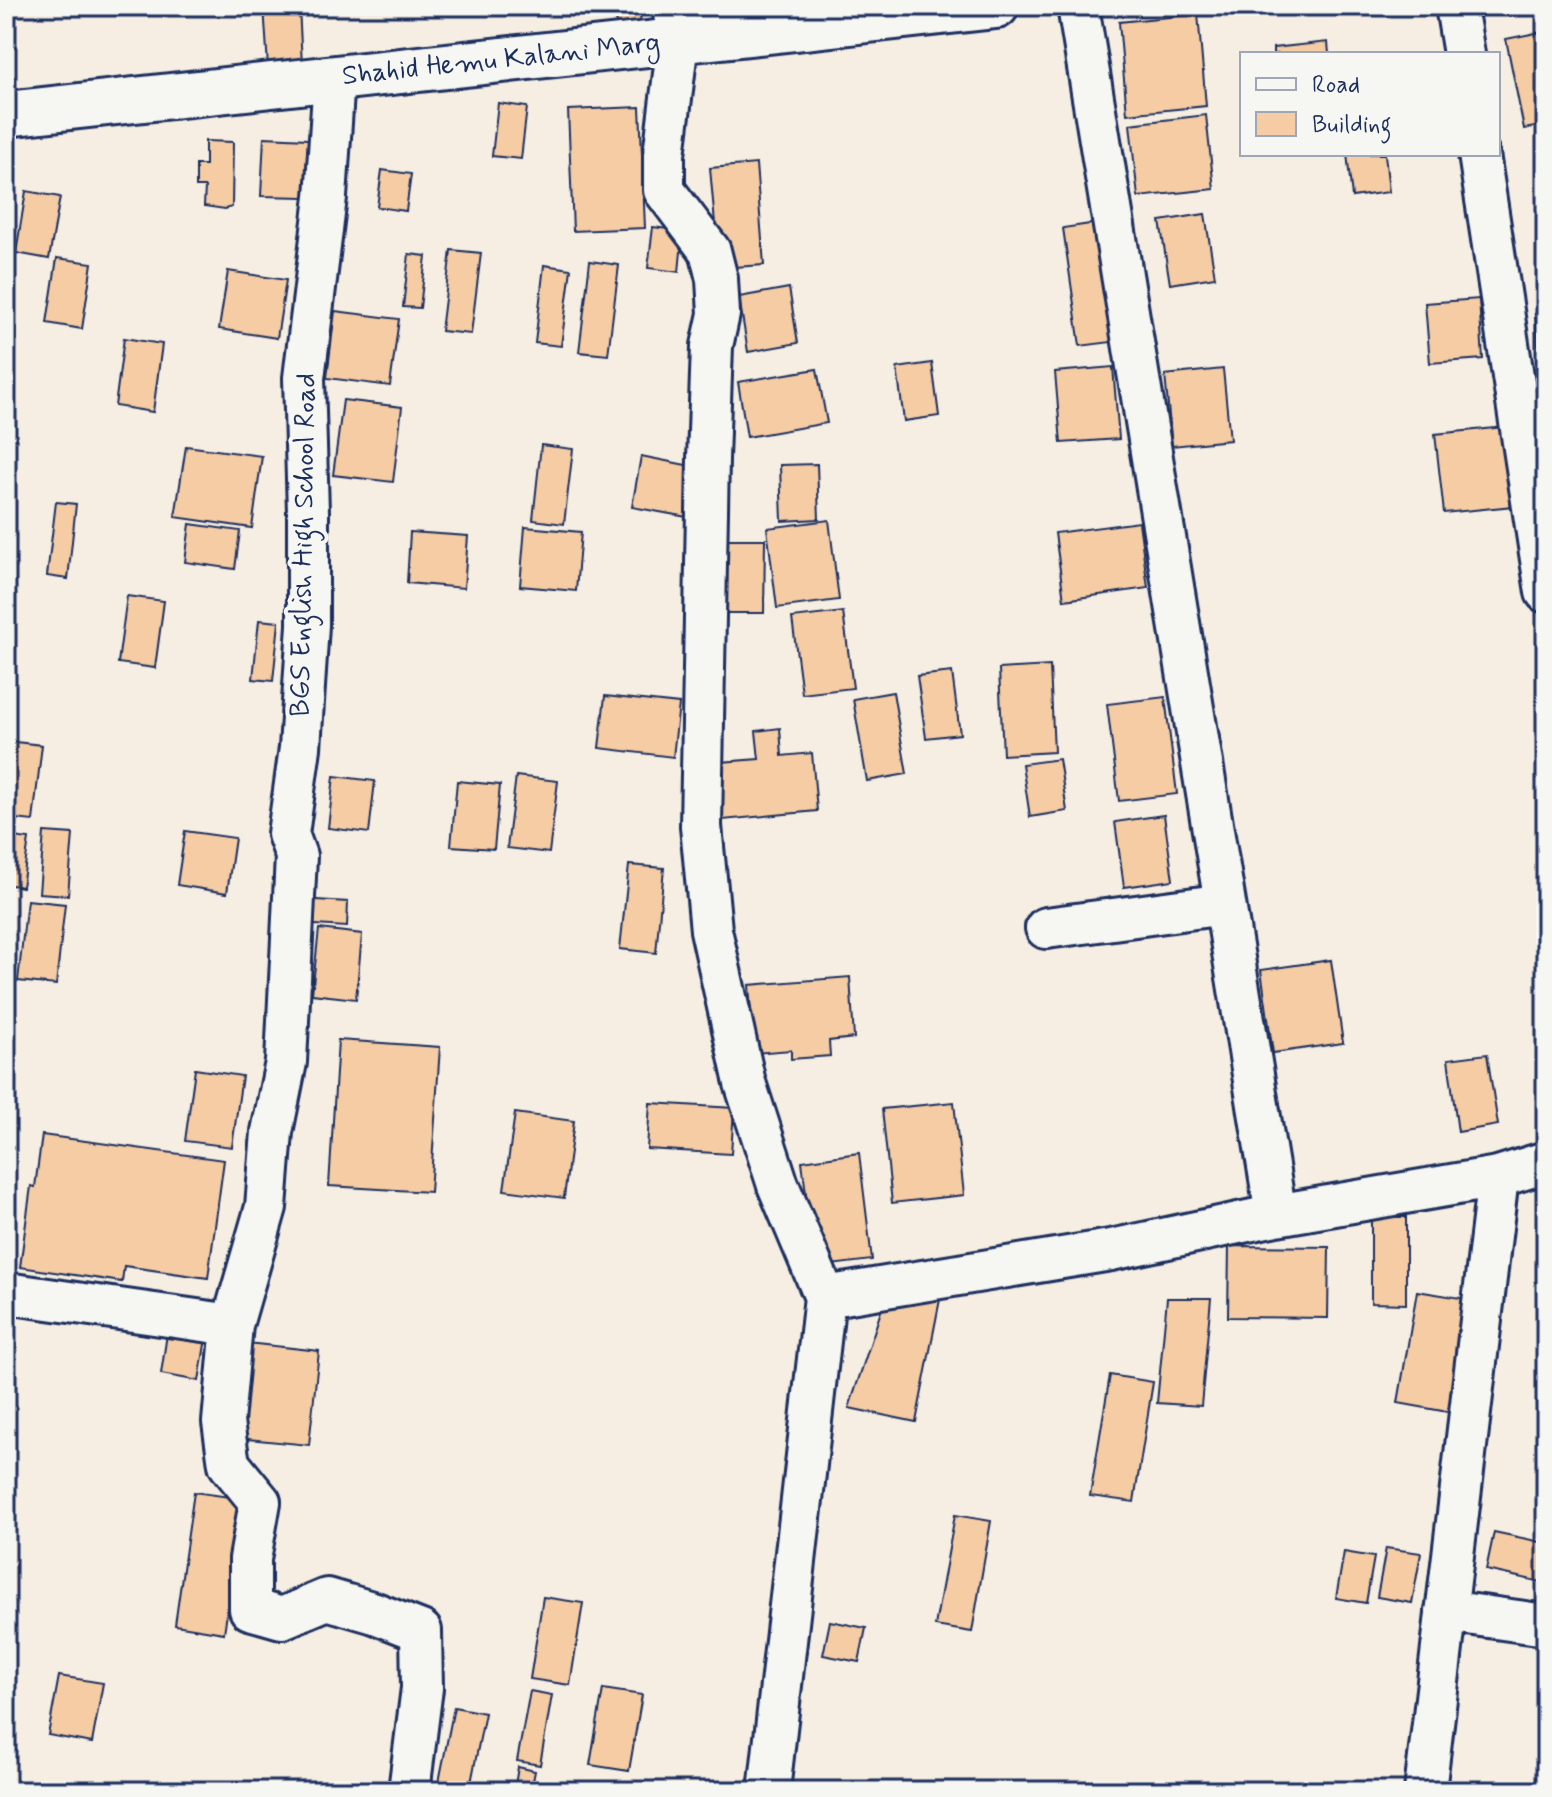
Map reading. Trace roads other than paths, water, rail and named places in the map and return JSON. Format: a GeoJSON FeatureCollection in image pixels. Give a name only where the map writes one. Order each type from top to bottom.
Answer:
{"type":"FeatureCollection","features":[{"type":"Feature","properties":{"kind":"main road","name":"Shahid Hemu Kalani Marg"},"geometry":{"type":"LineString","coordinates":[[6,114],[334,78],[676,23],[996,6]]}},
{"type":"Feature","properties":{"kind":"street"},"geometry":{"type":"LineString","coordinates":[[1078,6],[1276,1215]]}},
{"type":"Feature","properties":{"kind":"street"},"geometry":{"type":"LineString","coordinates":[[1456,6],[1464,52]]}},
{"type":"Feature","properties":{"kind":"street"},"geometry":{"type":"LineString","coordinates":[[676,23],[664,155],[664,190],[710,251],[717,279],[719,314],[712,346],[708,459],[701,826],[711,930],[745,1083],[778,1185],[825,1297],[769,1791]]}},
{"type":"Feature","properties":{"kind":"street","name":"BGS English High School Road"},"geometry":{"type":"LineString","coordinates":[[334,78],[326,197],[304,378],[308,625],[300,748],[288,834],[296,856],[286,1062],[272,1132],[266,1207],[232,1325],[223,1422],[229,1464],[260,1502],[250,1559],[250,1609],[282,1618],[327,1599],[421,1631],[422,1688],[409,1791]]}},
{"type":"Feature","properties":{"kind":"street"},"geometry":{"type":"LineString","coordinates":[[1479,156],[1546,592]]}},
{"type":"Feature","properties":{"kind":"street"},"geometry":{"type":"LineString","coordinates":[[1046,928],[1225,904]]}},
{"type":"Feature","properties":{"kind":"street"},"geometry":{"type":"LineString","coordinates":[[825,1297],[1111,1250],[1276,1215],[1498,1177],[1546,1162]]}},
{"type":"Feature","properties":{"kind":"street"},"geometry":{"type":"LineString","coordinates":[[1425,1791],[1498,1177]]}},
{"type":"Feature","properties":{"kind":"street"},"geometry":{"type":"LineString","coordinates":[[6,1293],[232,1325]]}},
{"type":"Feature","properties":{"kind":"street"},"geometry":{"type":"LineString","coordinates":[[1446,1611],[1546,1625]]}}]}
